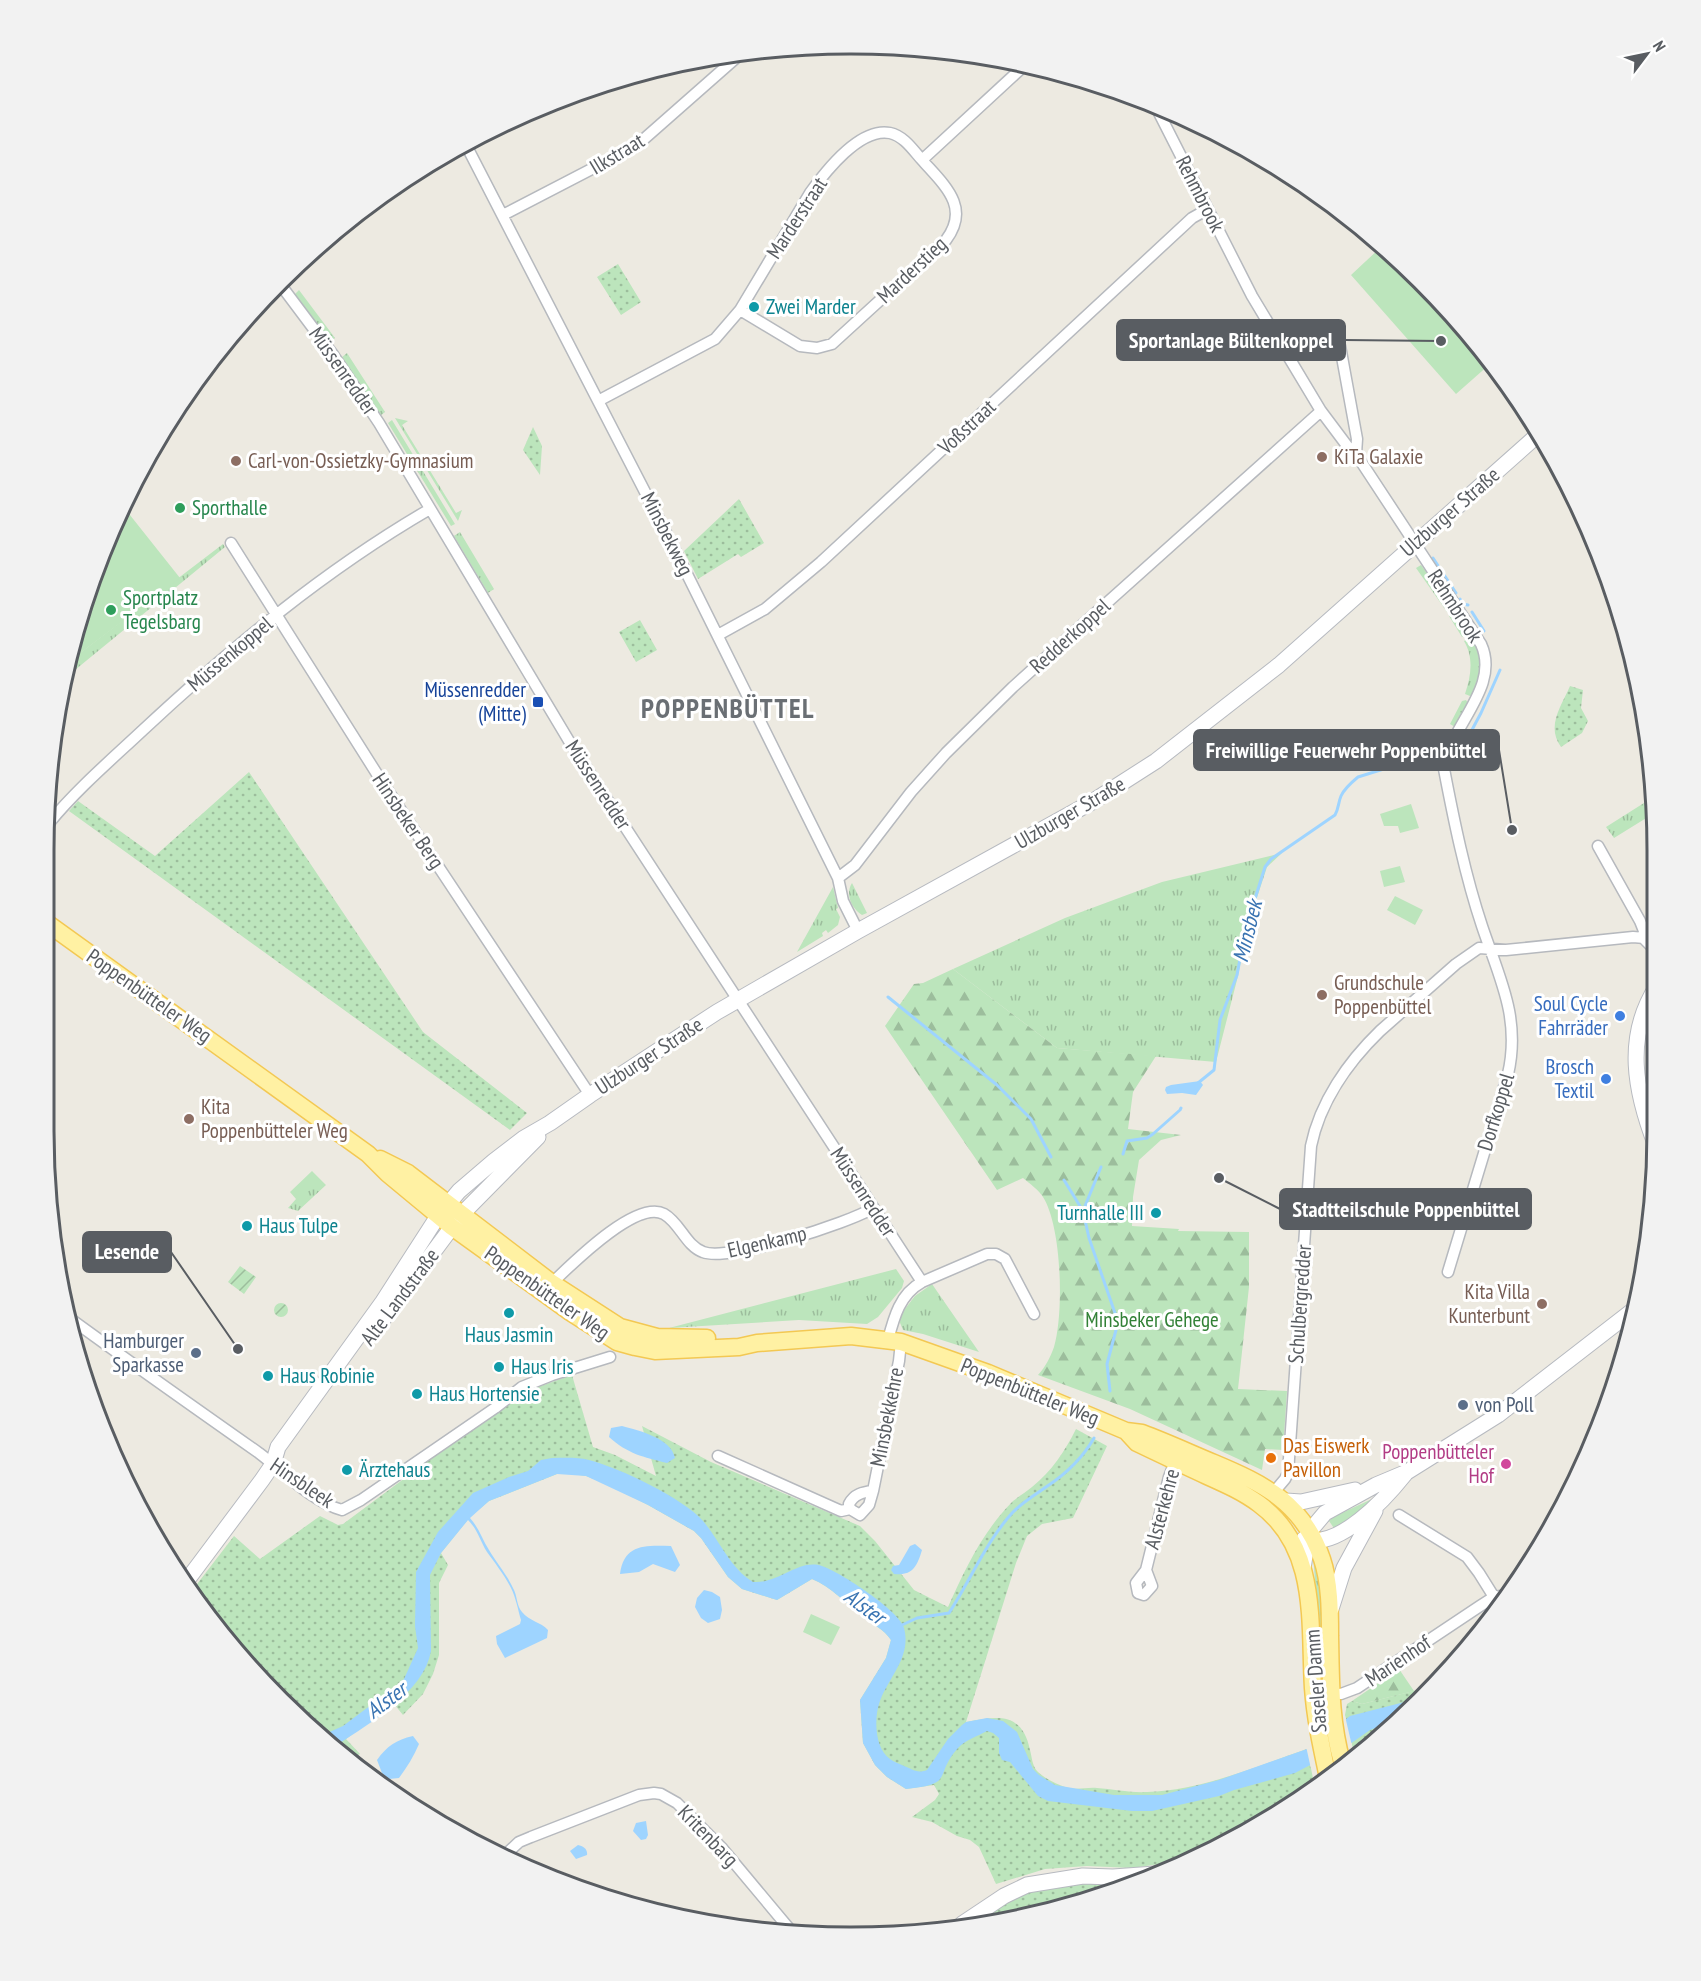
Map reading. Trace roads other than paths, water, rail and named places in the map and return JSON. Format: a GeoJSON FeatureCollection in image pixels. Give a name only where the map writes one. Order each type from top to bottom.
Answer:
{"type":"FeatureCollection","features":[{"type":"Feature","properties":{"kind":"main road","name":"Ulzburger Straße"},"geometry":{"type":"LineString","coordinates":[[443,1210],[459,1191],[524,1138],[738,1000],[1092,802],[1156,761],[1279,665],[1533,440]]}},
{"type":"Feature","properties":{"kind":"main road","name":"Poppenbütteler Weg"},"geometry":{"type":"LineString","coordinates":[[54,928],[368,1154],[395,1166],[443,1210],[570,1312],[617,1342],[656,1351],[739,1347],[757,1343],[851,1336],[894,1341],[988,1373],[1126,1431],[1137,1443],[1249,1478],[1280,1497],[1299,1517],[1323,1563],[1330,1613]]}},
{"type":"Feature","properties":{"kind":"main road"},"geometry":{"type":"LineString","coordinates":[[1647,1003],[1638,1025],[1636,1048],[1638,1091],[1647,1124]]}},
{"type":"Feature","properties":{"kind":"main road","name":"Ulzburger Straße"},"geometry":{"type":"LineString","coordinates":[[457,1221],[550,1123]]}},
{"type":"Feature","properties":{"kind":"main road","name":"Alte Landstraße"},"geometry":{"type":"LineString","coordinates":[[273,1464],[278,1448],[382,1303],[443,1210]]}},
{"type":"Feature","properties":{"kind":"main road","name":"Poppenbütteler Weg"},"geometry":{"type":"LineString","coordinates":[[457,1221],[620,1327],[639,1334],[657,1337],[717,1338],[757,1343]]}},
{"type":"Feature","properties":{"kind":"main road","name":"Alte Landstraße"},"geometry":{"type":"LineString","coordinates":[[190,1576],[273,1464],[286,1454],[362,1347],[457,1221]]}},
{"type":"Feature","properties":{"kind":"main road"},"geometry":{"type":"LineString","coordinates":[[1310,1538],[1325,1513],[1376,1485],[1407,1472],[1498,1415],[1625,1317]]}},
{"type":"Feature","properties":{"kind":"main road","name":"Poppenbütteler Weg"},"geometry":{"type":"LineString","coordinates":[[1177,1455],[1248,1496],[1271,1514],[1285,1530],[1303,1568],[1308,1587]]}},
{"type":"Feature","properties":{"kind":"main road"},"geometry":{"type":"LineString","coordinates":[[1330,1613],[1344,1568],[1378,1506],[1407,1472]]}},
{"type":"Feature","properties":{"kind":"main road"},"geometry":{"type":"LineString","coordinates":[[1280,1497],[1301,1502],[1376,1485]]}},
{"type":"Feature","properties":{"kind":"main road"},"geometry":{"type":"LineString","coordinates":[[1310,1538],[1330,1538],[1378,1506]]}},
{"type":"Feature","properties":{"kind":"main road","name":"Poppenbütteler Weg"},"geometry":{"type":"LineString","coordinates":[[1285,1530],[1310,1538]]}},
{"type":"Feature","properties":{"kind":"main road","name":"Poppenbütteler Weg"},"geometry":{"type":"LineString","coordinates":[[1303,1568],[1310,1538]]}},
{"type":"Feature","properties":{"kind":"main road","name":"Saseler Damm"},"geometry":{"type":"LineString","coordinates":[[1308,1587],[1313,1690],[1340,1758]]}},
{"type":"Feature","properties":{"kind":"main road","name":"Saseler Damm"},"geometry":{"type":"LineString","coordinates":[[1327,1768],[1326,1727],[1331,1694],[1330,1613]]}},
{"type":"Feature","properties":{"kind":"main road"},"geometry":{"type":"LineString","coordinates":[[972,1917],[1004,1896],[1027,1885],[1083,1876],[1130,1876]]}},
{"type":"Feature","properties":{"kind":"street","name":"Ilkstraat"},"geometry":{"type":"LineString","coordinates":[[503,215],[636,146],[729,64]]}},
{"type":"Feature","properties":{"kind":"street"},"geometry":{"type":"LineString","coordinates":[[922,160],[1018,72]]}},
{"type":"Feature","properties":{"kind":"street","name":"Rehmbrook"},"geometry":{"type":"LineString","coordinates":[[1162,118],[1252,296],[1321,411],[1351,451],[1356,454],[1481,644],[1486,656],[1487,669],[1482,684],[1448,753],[1444,769],[1461,850],[1482,926],[1491,949]]}},
{"type":"Feature","properties":{"kind":"street","name":"Marderstraat"},"geometry":{"type":"LineString","coordinates":[[598,401],[716,339],[740,310],[810,193],[823,176],[853,146],[872,134],[890,133],[905,141],[922,160]]}},
{"type":"Feature","properties":{"kind":"street","name":"Minsbekweg"},"geometry":{"type":"LineString","coordinates":[[469,151],[718,634],[838,878],[843,901],[858,931]]}},
{"type":"Feature","properties":{"kind":"street","name":"Marderstieg"},"geometry":{"type":"LineString","coordinates":[[740,310],[800,346],[817,348],[832,344],[946,240],[954,229],[957,213],[953,196],[922,160]]}},
{"type":"Feature","properties":{"kind":"street","name":"Voßstraat"},"geometry":{"type":"LineString","coordinates":[[718,634],[765,609],[821,562],[1192,218],[1208,208]]}},
{"type":"Feature","properties":{"kind":"street","name":"Müssenredder"},"geometry":{"type":"LineString","coordinates":[[284,290],[360,393],[569,741],[922,1282]]}},
{"type":"Feature","properties":{"kind":"street"},"geometry":{"type":"LineString","coordinates":[[1340,346],[1357,439],[1356,454]]}},
{"type":"Feature","properties":{"kind":"street","name":"Redderkoppel"},"geometry":{"type":"LineString","coordinates":[[838,878],[855,866],[911,792],[952,747],[1013,687],[1321,411]]}},
{"type":"Feature","properties":{"kind":"street","name":"Müssenkoppel"},"geometry":{"type":"LineString","coordinates":[[55,816],[171,704],[275,615],[346,562],[430,509]]}},
{"type":"Feature","properties":{"kind":"street","name":"Hinsbeker Berg"},"geometry":{"type":"LineString","coordinates":[[231,543],[376,774],[590,1095]]}},
{"type":"Feature","properties":{"kind":"street"},"geometry":{"type":"LineString","coordinates":[[1598,846],[1640,921],[1644,931],[1643,938],[1647,942]]}},
{"type":"Feature","properties":{"kind":"street","name":"Schulbergredder"},"geometry":{"type":"LineString","coordinates":[[1280,1497],[1288,1473],[1311,1146],[1317,1121],[1346,1070],[1368,1042],[1455,964],[1479,948],[1506,950],[1633,937],[1647,938]]}},
{"type":"Feature","properties":{"kind":"street","name":"Dorfkoppel"},"geometry":{"type":"LineString","coordinates":[[1448,1272],[1512,1059],[1512,1029],[1501,976],[1491,949]]}},
{"type":"Feature","properties":{"kind":"street","name":"Elgenkamp"},"geometry":{"type":"LineString","coordinates":[[552,1283],[592,1246],[645,1213],[662,1213],[698,1249],[708,1253],[739,1251],[779,1241],[849,1221],[873,1208]]}},
{"type":"Feature","properties":{"kind":"street"},"geometry":{"type":"LineString","coordinates":[[894,1341],[893,1320],[902,1300],[912,1287],[987,1254],[996,1254],[1005,1259],[1034,1314]]}},
{"type":"Feature","properties":{"kind":"street","name":"Hinsbleek"},"geometry":{"type":"LineString","coordinates":[[78,1324],[328,1504],[339,1509],[345,1509],[495,1408],[522,1387],[610,1357]]}},
{"type":"Feature","properties":{"kind":"street","name":"Minsbekkehre"},"geometry":{"type":"LineString","coordinates":[[718,1456],[842,1511],[850,1509],[851,1500],[863,1492],[873,1491],[899,1361],[894,1341]]}},
{"type":"Feature","properties":{"kind":"street","name":"Alsterkehre"},"geometry":{"type":"LineString","coordinates":[[1146,1570],[1168,1478],[1177,1455]]}},
{"type":"Feature","properties":{"kind":"street"},"geometry":{"type":"LineString","coordinates":[[1399,1515],[1467,1557],[1494,1597]]}},
{"type":"Feature","properties":{"kind":"street","name":"Marienhof"},"geometry":{"type":"LineString","coordinates":[[1313,1690],[1341,1694],[1357,1688],[1494,1597]]}},
{"type":"Feature","properties":{"kind":"street","name":"Kritenbarg"},"geometry":{"type":"LineString","coordinates":[[510,1850],[519,1842],[639,1796],[661,1794],[677,1803],[708,1834],[785,1924]]}},
{"type":"Feature","properties":{"kind":"water"},"geometry":{"type":"Polygon","coordinates":[[[1200,1081],[1203,1085],[1196,1095],[1167,1094],[1165,1090],[1171,1085],[1200,1081]]]}},
{"type":"Feature","properties":{"kind":"water"},"geometry":{"type":"Polygon","coordinates":[[[622,1426],[661,1440],[668,1445],[675,1458],[667,1463],[629,1451],[609,1437],[611,1428],[622,1426]]]}},
{"type":"Feature","properties":{"kind":"water","name":"Alster"},"geometry":{"type":"Polygon","coordinates":[[[580,1458],[589,1460],[633,1477],[666,1494],[694,1512],[703,1521],[732,1562],[753,1582],[772,1579],[805,1565],[813,1564],[842,1576],[881,1602],[900,1621],[906,1639],[902,1658],[879,1704],[876,1718],[877,1734],[885,1754],[893,1761],[915,1771],[927,1770],[948,1739],[966,1722],[987,1718],[1003,1721],[1017,1732],[1033,1769],[1055,1785],[1114,1795],[1162,1795],[1219,1780],[1307,1749],[1350,1716],[1406,1702],[1378,1727],[1295,1773],[1219,1796],[1152,1811],[1132,1811],[1048,1801],[1038,1796],[1010,1762],[1002,1760],[999,1753],[999,1738],[987,1731],[968,1740],[958,1748],[938,1781],[922,1787],[906,1789],[887,1777],[875,1765],[863,1743],[860,1700],[886,1658],[891,1640],[885,1633],[832,1591],[812,1579],[777,1600],[742,1589],[728,1577],[694,1531],[648,1505],[586,1476],[557,1474],[489,1501],[470,1518],[515,1592],[520,1610],[548,1630],[547,1638],[505,1658],[497,1644],[496,1636],[520,1624],[517,1604],[509,1583],[468,1520],[441,1553],[430,1575],[431,1651],[426,1666],[418,1680],[394,1705],[341,1742],[329,1732],[343,1726],[404,1679],[418,1648],[415,1626],[416,1572],[438,1532],[473,1493],[528,1471],[541,1460],[580,1458]]]}},
{"type":"Feature","properties":{"kind":"water"},"geometry":{"type":"Polygon","coordinates":[[[915,1544],[922,1550],[916,1566],[909,1572],[894,1574],[891,1570],[893,1566],[899,1565],[910,1546],[915,1544]]]}},
{"type":"Feature","properties":{"kind":"water"},"geometry":{"type":"Polygon","coordinates":[[[671,1546],[680,1565],[675,1572],[653,1564],[639,1572],[620,1574],[626,1557],[637,1548],[671,1546]]]}},
{"type":"Feature","properties":{"kind":"water"},"geometry":{"type":"Polygon","coordinates":[[[704,1590],[720,1597],[722,1610],[720,1619],[708,1623],[701,1618],[695,1607],[697,1598],[704,1590]]]}},
{"type":"Feature","properties":{"kind":"water"},"geometry":{"type":"Polygon","coordinates":[[[413,1736],[419,1744],[399,1778],[389,1779],[382,1773],[377,1760],[392,1744],[413,1736]]]}},
{"type":"Feature","properties":{"kind":"water"},"geometry":{"type":"Polygon","coordinates":[[[646,1821],[648,1835],[646,1839],[641,1840],[633,1831],[636,1823],[646,1821]]]}},
{"type":"Feature","properties":{"kind":"water"},"geometry":{"type":"Polygon","coordinates":[[[578,1845],[585,1848],[587,1855],[576,1859],[570,1851],[578,1845]]]}},
{"type":"Feature","properties":{"kind":"waterway"},"geometry":{"type":"LineString","coordinates":[[1433,558],[1456,593]]}},
{"type":"Feature","properties":{"kind":"waterway"},"geometry":{"type":"LineString","coordinates":[[1460,599],[1463,604],[1468,605]]}},
{"type":"Feature","properties":{"kind":"waterway"},"geometry":{"type":"LineString","coordinates":[[1472,612],[1484,631]]}},
{"type":"Feature","properties":{"kind":"waterway"},"geometry":{"type":"LineString","coordinates":[[1458,756],[1500,670]]}},
{"type":"Feature","properties":{"kind":"waterway","name":"Minsbek"},"geometry":{"type":"LineString","coordinates":[[1198,1083],[1214,1070],[1220,1020],[1237,975],[1246,927],[1265,867],[1271,859],[1335,815],[1342,793],[1358,777],[1432,754]]}},
{"type":"Feature","properties":{"kind":"waterway"},"geometry":{"type":"LineString","coordinates":[[888,997],[997,1085],[1031,1119],[1051,1157]]}},
{"type":"Feature","properties":{"kind":"waterway","name":"Minsbek"},"geometry":{"type":"LineString","coordinates":[[1123,1154],[1127,1141],[1147,1138],[1181,1108]]}},
{"type":"Feature","properties":{"kind":"waterway","name":"Minsbek"},"geometry":{"type":"LineString","coordinates":[[1101,1167],[1083,1211],[1089,1238],[1116,1316],[1116,1330],[1107,1364],[1110,1391]]}},
{"type":"Feature","properties":{"kind":"waterway"},"geometry":{"type":"LineString","coordinates":[[1064,1180],[1083,1211]]}},
{"type":"Feature","properties":{"kind":"waterway"},"geometry":{"type":"LineString","coordinates":[[902,1625],[917,1618],[949,1613],[987,1548],[1013,1512],[1073,1466],[1094,1438]]}},
{"type":"Feature","properties":{"kind":"place","name":"Zwei Marder"},"geometry":{"type":"Point","coordinates":[754,307]}},
{"type":"Feature","properties":{"kind":"place","name":"Sportanlage Bültenkoppel"},"geometry":{"type":"Point","coordinates":[1441,341]}},
{"type":"Feature","properties":{"kind":"place","name":"KiTa Galaxie"},"geometry":{"type":"Point","coordinates":[1322,457]}},
{"type":"Feature","properties":{"kind":"place","name":"Carl-von-Ossietzky-Gymnasium"},"geometry":{"type":"Point","coordinates":[236,461]}},
{"type":"Feature","properties":{"kind":"place","name":"Sporthalle"},"geometry":{"type":"Point","coordinates":[180,508]}},
{"type":"Feature","properties":{"kind":"place","name":"Sportplatz Tegelsbarg"},"geometry":{"type":"Point","coordinates":[111,610]}},
{"type":"Feature","properties":{"kind":"place","name":"Müssenredder (Mitte)"},"geometry":{"type":"Point","coordinates":[538,702]}},
{"type":"Feature","properties":{"kind":"place","name":"Freiwillige Feuerwehr Poppenbüttel"},"geometry":{"type":"Point","coordinates":[1512,830]}},
{"type":"Feature","properties":{"kind":"place","name":"Grundschule Poppenbüttel"},"geometry":{"type":"Point","coordinates":[1322,995]}},
{"type":"Feature","properties":{"kind":"place","name":"Soul Cycle Fahrräder"},"geometry":{"type":"Point","coordinates":[1620,1016]}},
{"type":"Feature","properties":{"kind":"place","name":"Brosch Textil"},"geometry":{"type":"Point","coordinates":[1606,1079]}},
{"type":"Feature","properties":{"kind":"place","name":"Kita Poppenbütteler Weg"},"geometry":{"type":"Point","coordinates":[189,1119]}},
{"type":"Feature","properties":{"kind":"place","name":"Stadtteilschule Poppenbüttel"},"geometry":{"type":"Point","coordinates":[1219,1178]}},
{"type":"Feature","properties":{"kind":"place","name":"Turnhalle III"},"geometry":{"type":"Point","coordinates":[1156,1213]}},
{"type":"Feature","properties":{"kind":"place","name":"Haus Tulpe"},"geometry":{"type":"Point","coordinates":[247,1226]}},
{"type":"Feature","properties":{"kind":"place","name":"Kita Villa Kunterbunt"},"geometry":{"type":"Point","coordinates":[1542,1304]}},
{"type":"Feature","properties":{"kind":"place","name":"Haus Jasmin"},"geometry":{"type":"Point","coordinates":[509,1313]}},
{"type":"Feature","properties":{"kind":"place","name":"Lesende"},"geometry":{"type":"Point","coordinates":[238,1349]}},
{"type":"Feature","properties":{"kind":"place","name":"Hamburger Sparkasse"},"geometry":{"type":"Point","coordinates":[196,1353]}},
{"type":"Feature","properties":{"kind":"place","name":"Haus Iris"},"geometry":{"type":"Point","coordinates":[499,1367]}},
{"type":"Feature","properties":{"kind":"place","name":"Haus Robinie"},"geometry":{"type":"Point","coordinates":[268,1376]}},
{"type":"Feature","properties":{"kind":"place","name":"Haus Hortensie"},"geometry":{"type":"Point","coordinates":[417,1394]}},
{"type":"Feature","properties":{"kind":"place","name":"von Poll"},"geometry":{"type":"Point","coordinates":[1463,1405]}},
{"type":"Feature","properties":{"kind":"place","name":"Das Eiswerk Pavillon"},"geometry":{"type":"Point","coordinates":[1271,1458]}},
{"type":"Feature","properties":{"kind":"place","name":"Poppenbütteler Hof"},"geometry":{"type":"Point","coordinates":[1506,1464]}},
{"type":"Feature","properties":{"kind":"place","name":"Ärztehaus"},"geometry":{"type":"Point","coordinates":[347,1470]}},
{"type":"Feature","properties":{"kind":"district","name":"POPPENBÜTTEL"},"geometry":{"type":"Point","coordinates":[728,709]}},
{"type":"Feature","properties":{"kind":"park label","name":"Minsbeker Gehege"},"geometry":{"type":"Point","coordinates":[1152,1320]}}]}
